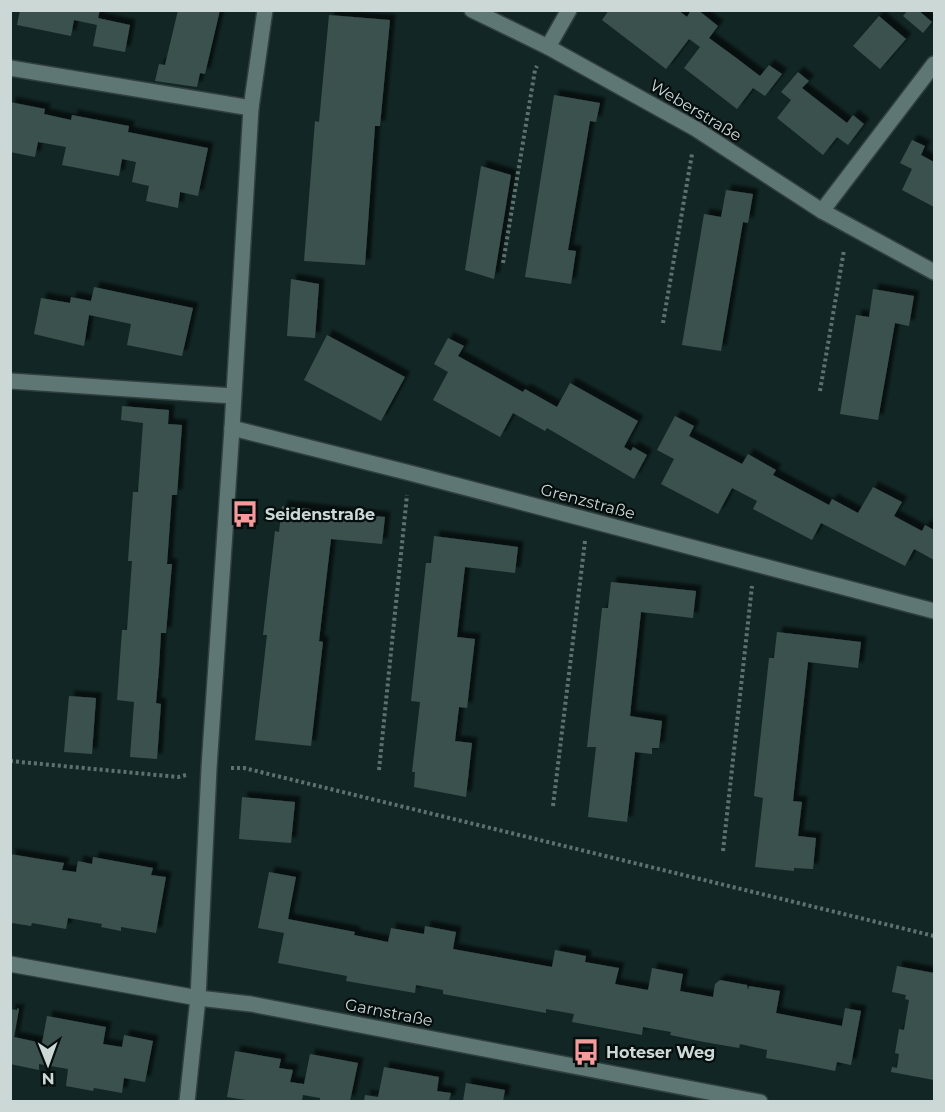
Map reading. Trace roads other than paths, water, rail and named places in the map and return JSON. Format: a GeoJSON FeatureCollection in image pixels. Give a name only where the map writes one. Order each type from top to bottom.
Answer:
{"type":"FeatureCollection","features":[{"type":"Feature","properties":{"kind":"street"},"geometry":{"type":"LineString","coordinates":[[188,1101],[198,998],[209,768],[251,108],[265,10]]}},
{"type":"Feature","properties":{"kind":"street","name":"Weberstraße"},"geometry":{"type":"LineString","coordinates":[[472,10],[548,46],[696,129],[822,210],[934,272]]}},
{"type":"Feature","properties":{"kind":"street"},"geometry":{"type":"LineString","coordinates":[[548,46],[569,10]]}},
{"type":"Feature","properties":{"kind":"street"},"geometry":{"type":"LineString","coordinates":[[822,210],[934,63]]}},
{"type":"Feature","properties":{"kind":"street"},"geometry":{"type":"LineString","coordinates":[[10,68],[251,108]]}},
{"type":"Feature","properties":{"kind":"street"},"geometry":{"type":"LineString","coordinates":[[10,381],[233,396]]}},
{"type":"Feature","properties":{"kind":"street","name":"Grenzstraße"},"geometry":{"type":"LineString","coordinates":[[232,428],[934,611]]}},
{"type":"Feature","properties":{"kind":"street","name":"Garnstraße"},"geometry":{"type":"LineString","coordinates":[[10,964],[198,998],[251,1004],[760,1101]]}},
{"type":"Feature","properties":{"kind":"place","name":"Seidenstraße"},"geometry":{"type":"Point","coordinates":[245,514]}},
{"type":"Feature","properties":{"kind":"place","name":"Hoteser Weg"},"geometry":{"type":"Point","coordinates":[586,1052]}}]}
